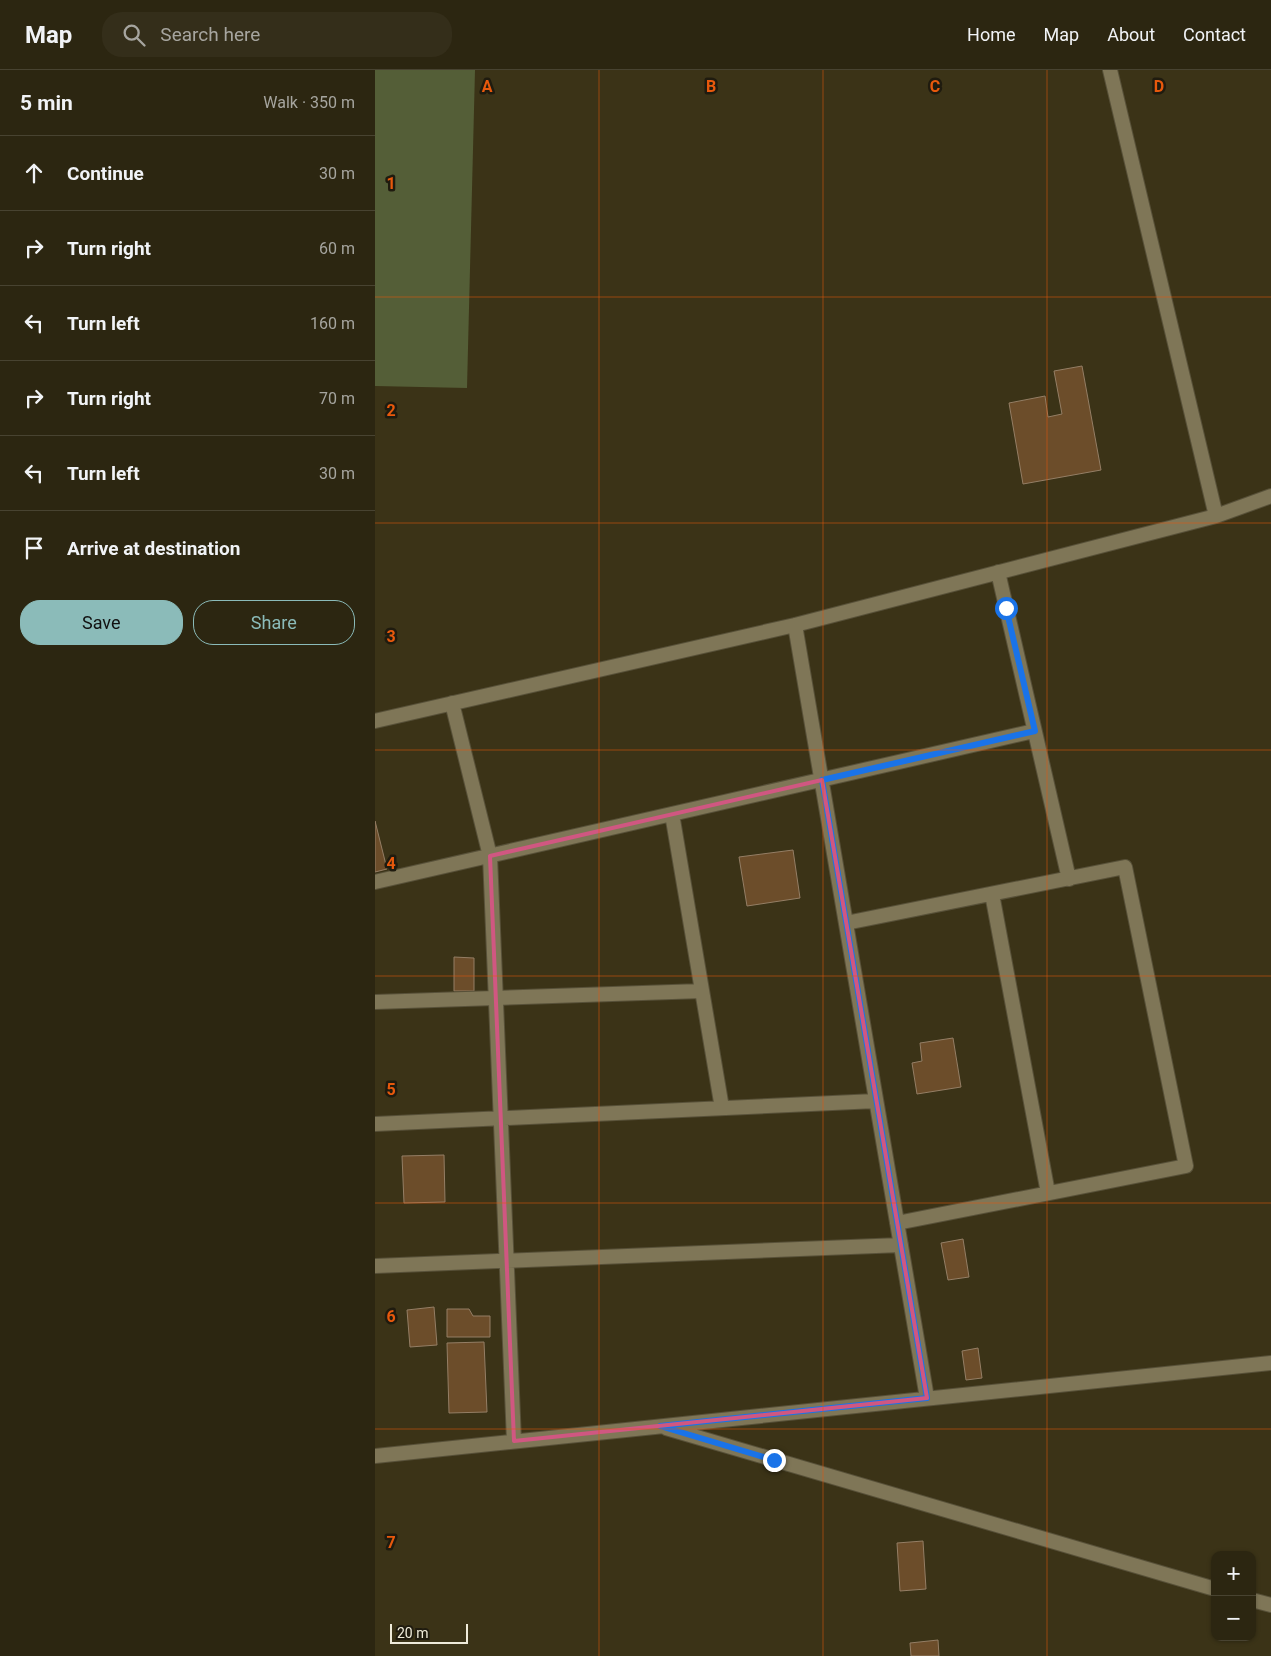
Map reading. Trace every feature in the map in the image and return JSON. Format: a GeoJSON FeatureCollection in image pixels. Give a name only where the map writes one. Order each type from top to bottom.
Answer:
{"type":"FeatureCollection","features":[{"type":"Feature","properties":{"kind":"street"},"geometry":{"type":"LineString","coordinates":[[1110,70],[1216,516]]}},
{"type":"Feature","properties":{"kind":"street"},"geometry":{"type":"LineString","coordinates":[[375,721],[795,625],[1216,516],[1271,496]]}},
{"type":"Feature","properties":{"kind":"street"},"geometry":{"type":"LineString","coordinates":[[998,572],[1069,879]]}},
{"type":"Feature","properties":{"kind":"street"},"geometry":{"type":"LineString","coordinates":[[795,625],[927,1398]]}},
{"type":"Feature","properties":{"kind":"street"},"geometry":{"type":"LineString","coordinates":[[452,704],[491,856],[514,1442]]}},
{"type":"Feature","properties":{"kind":"street"},"geometry":{"type":"LineString","coordinates":[[375,882],[1035,731]]}},
{"type":"Feature","properties":{"kind":"street"},"geometry":{"type":"LineString","coordinates":[[672,814],[722,1108]]}},
{"type":"Feature","properties":{"kind":"street"},"geometry":{"type":"LineString","coordinates":[[846,923],[1125,867],[1186,1166],[897,1223]]}},
{"type":"Feature","properties":{"kind":"street"},"geometry":{"type":"LineString","coordinates":[[992,894],[1048,1193]]}},
{"type":"Feature","properties":{"kind":"street"},"geometry":{"type":"LineString","coordinates":[[375,1002],[702,991]]}},
{"type":"Feature","properties":{"kind":"street"},"geometry":{"type":"LineString","coordinates":[[375,1124],[876,1101]]}},
{"type":"Feature","properties":{"kind":"street"},"geometry":{"type":"LineString","coordinates":[[375,1266],[901,1245]]}},
{"type":"Feature","properties":{"kind":"street"},"geometry":{"type":"LineString","coordinates":[[375,1456],[1271,1363]]}},
{"type":"Feature","properties":{"kind":"street"},"geometry":{"type":"LineString","coordinates":[[660,1426],[1211,1588]]}},
{"type":"Feature","properties":{"kind":"street"},"geometry":{"type":"LineString","coordinates":[[1256,1601],[1271,1605]]}},
{"type":"Feature","properties":{"kind":"highlighted area"},"geometry":{"type":"Polygon","coordinates":[[[822,780],[927,1398],[514,1441],[490,856],[822,780]]]}},
{"type":"Feature","properties":{"kind":"green space"},"geometry":{"type":"Polygon","coordinates":[[[375,70],[475,70],[467,388],[375,386],[375,70]]]}},
{"type":"Feature","properties":{"kind":"building"},"geometry":{"type":"Polygon","coordinates":[[[1082,366],[1101,470],[1023,484],[1009,403],[1045,396],[1048,417],[1062,414],[1054,371],[1082,366]]]}},
{"type":"Feature","properties":{"kind":"building"},"geometry":{"type":"Polygon","coordinates":[[[375,821],[387,869],[375,872],[375,821]]]}},
{"type":"Feature","properties":{"kind":"building"},"geometry":{"type":"Polygon","coordinates":[[[793,850],[800,898],[747,906],[739,857],[793,850]]]}},
{"type":"Feature","properties":{"kind":"building"},"geometry":{"type":"Polygon","coordinates":[[[454,957],[474,958],[474,991],[454,991],[454,957]]]}},
{"type":"Feature","properties":{"kind":"building"},"geometry":{"type":"Polygon","coordinates":[[[953,1038],[961,1087],[917,1094],[912,1063],[922,1061],[920,1043],[953,1038]]]}},
{"type":"Feature","properties":{"kind":"building"},"geometry":{"type":"Polygon","coordinates":[[[444,1155],[445,1202],[404,1203],[402,1156],[444,1155]]]}},
{"type":"Feature","properties":{"kind":"building"},"geometry":{"type":"Polygon","coordinates":[[[963,1239],[969,1277],[948,1280],[941,1243],[963,1239]]]}},
{"type":"Feature","properties":{"kind":"building"},"geometry":{"type":"Polygon","coordinates":[[[434,1307],[437,1345],[410,1347],[407,1310],[434,1307]]]}},
{"type":"Feature","properties":{"kind":"building"},"geometry":{"type":"Polygon","coordinates":[[[447,1309],[469,1309],[473,1316],[490,1316],[490,1337],[447,1337],[447,1309]]]}},
{"type":"Feature","properties":{"kind":"building"},"geometry":{"type":"Polygon","coordinates":[[[484,1342],[487,1412],[449,1413],[447,1343],[484,1342]]]}},
{"type":"Feature","properties":{"kind":"building"},"geometry":{"type":"Polygon","coordinates":[[[978,1348],[982,1378],[966,1380],[962,1351],[978,1348]]]}},
{"type":"Feature","properties":{"kind":"building"},"geometry":{"type":"Polygon","coordinates":[[[923,1541],[926,1589],[900,1591],[897,1543],[923,1541]]]}},
{"type":"Feature","properties":{"kind":"building"},"geometry":{"type":"Polygon","coordinates":[[[938,1640],[939,1656],[911,1656],[910,1643],[938,1640]]]}},
{"type":"Feature","properties":{"kind":"route"},"geometry":{"type":"LineString","coordinates":[[774,1460],[660,1426],[927,1398],[822,780],[1035,731],[1006,608]]}}]}
